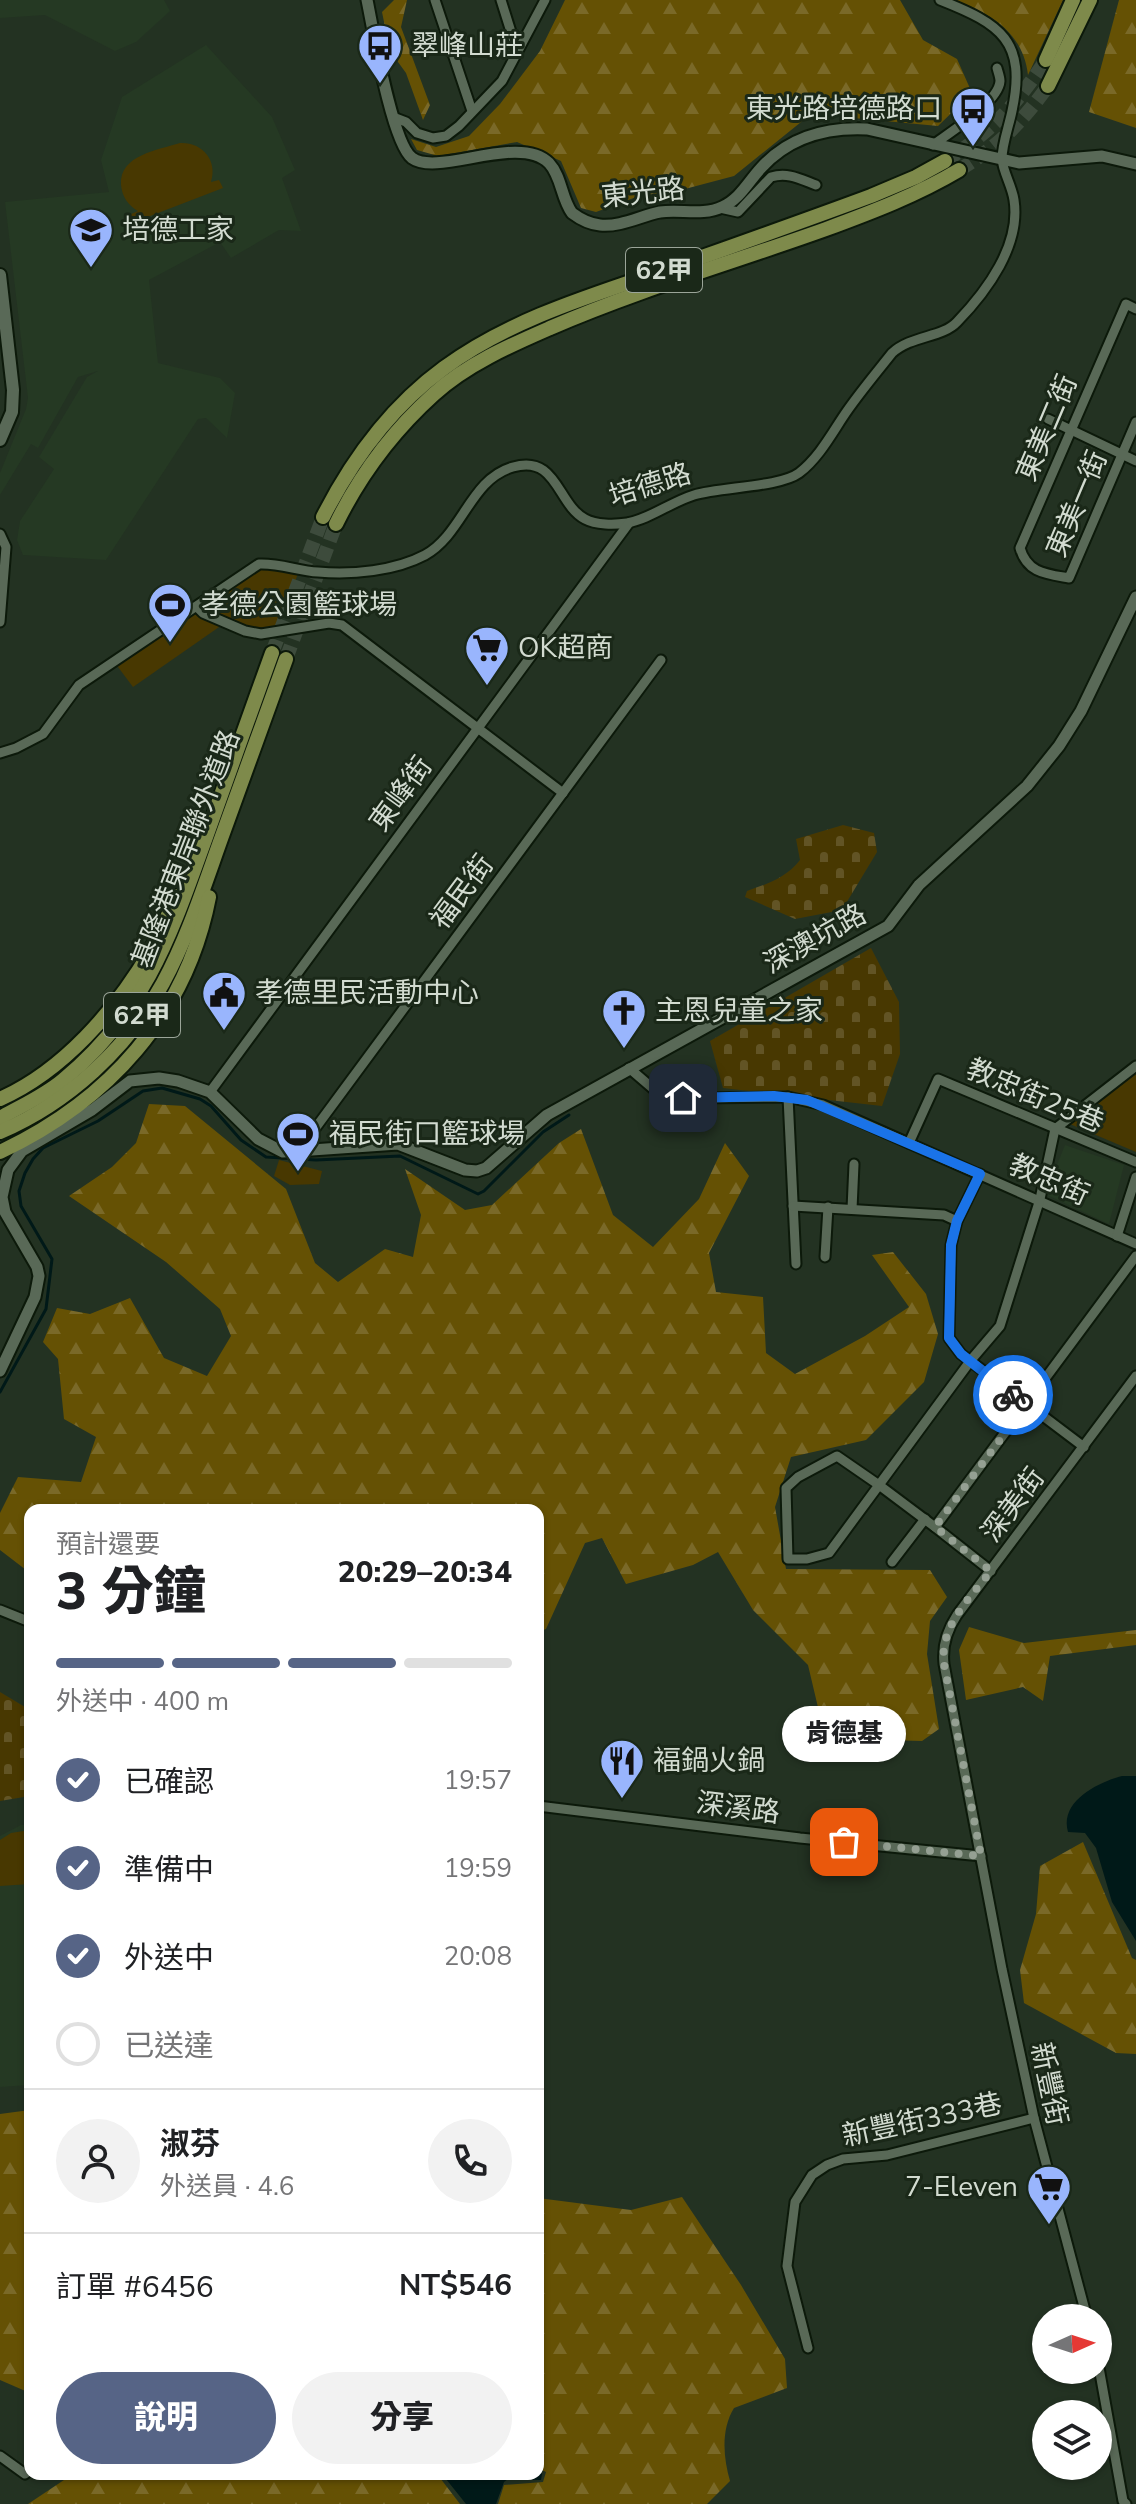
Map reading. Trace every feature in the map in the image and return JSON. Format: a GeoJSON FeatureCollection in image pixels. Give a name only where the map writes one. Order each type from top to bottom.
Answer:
{"type":"FeatureCollection","features":[{"type":"Feature","properties":{"kind":"highway"},"geometry":{"type":"LineString","coordinates":[[1046,60],[1073,0]]}},
{"type":"Feature","properties":{"kind":"highway"},"geometry":{"type":"LineString","coordinates":[[1048,86],[1090,1]]}},
{"type":"Feature","properties":{"kind":"highway","name":"62甲"},"geometry":{"type":"LineString","coordinates":[[874,203],[945,161]]}},
{"type":"Feature","properties":{"kind":"highway","name":"62甲"},"geometry":{"type":"LineString","coordinates":[[330,521],[344,493],[376,446],[466,362],[874,203],[928,188],[959,170]]}},
{"type":"Feature","properties":{"kind":"highway","name":"基隆港東岸聯外道路"},"geometry":{"type":"LineString","coordinates":[[0,1118],[61,1082],[116,1027],[145,987],[211,845],[279,656]]}},
{"type":"Feature","properties":{"kind":"highway"},"geometry":{"type":"LineString","coordinates":[[6,1097],[44,1073],[80,1042],[111,1007],[150,952],[211,845]]}},
{"type":"Feature","properties":{"kind":"highway"},"geometry":{"type":"LineString","coordinates":[[0,1152],[96,1093],[156,1028],[179,989],[208,903],[211,845]]}},
{"type":"Feature","properties":{"kind":"highway","name":"基隆港東岸聯外道路"},"geometry":{"type":"LineString","coordinates":[[0,1132],[17,1125],[73,1090],[125,1038],[163,983],[196,910],[211,845]]}},
{"type":"Feature","properties":{"kind":"main road"},"geometry":{"type":"LineString","coordinates":[[0,275],[13,390],[12,412],[0,440]]}},
{"type":"Feature","properties":{"kind":"street","name":"東光路"},"geometry":{"type":"LineString","coordinates":[[367,0],[399,140],[412,158],[427,163],[520,152],[541,157],[555,172],[572,213],[596,225],[611,225],[662,212],[720,208],[741,193],[760,168],[786,146],[814,134],[844,128],[867,129],[1002,159]]}},
{"type":"Feature","properties":{"kind":"street"},"geometry":{"type":"LineString","coordinates":[[435,0],[472,111]]}},
{"type":"Feature","properties":{"kind":"street"},"geometry":{"type":"LineString","coordinates":[[501,0],[517,51]]}},
{"type":"Feature","properties":{"kind":"street"},"geometry":{"type":"LineString","coordinates":[[393,117],[406,122],[417,133],[433,138],[446,136],[502,81],[545,0]]}},
{"type":"Feature","properties":{"kind":"street"},"geometry":{"type":"LineString","coordinates":[[940,0],[979,15],[996,28],[1013,53],[1017,90],[1002,159],[1019,163],[1102,156],[1136,164]]}},
{"type":"Feature","properties":{"kind":"street"},"geometry":{"type":"LineString","coordinates":[[933,145],[968,119],[995,93],[1000,81],[997,68]]}},
{"type":"Feature","properties":{"kind":"street","name":"培德路"},"geometry":{"type":"LineString","coordinates":[[0,753],[43,734],[79,685],[259,564],[335,572],[393,567],[418,558],[446,538],[482,487],[514,466],[533,467],[551,475],[574,511],[588,521],[606,524],[629,523],[694,495],[782,481],[799,473],[892,353],[912,340],[956,324],[992,277],[1013,237],[1014,201],[1002,159]]}},
{"type":"Feature","properties":{"kind":"street"},"geometry":{"type":"LineString","coordinates":[[720,208],[738,212],[771,177],[777,175],[786,174],[816,185]]}},
{"type":"Feature","properties":{"kind":"street","name":"東美二街"},"geometry":{"type":"LineString","coordinates":[[1042,573],[1024,561],[1020,548],[1126,304],[1136,309]]}},
{"type":"Feature","properties":{"kind":"street"},"geometry":{"type":"LineString","coordinates":[[1048,419],[1136,461]]}},
{"type":"Feature","properties":{"kind":"street","name":"東美一街"},"geometry":{"type":"LineString","coordinates":[[1042,573],[1069,578],[1136,422]]}},
{"type":"Feature","properties":{"kind":"street","name":"東峰街"},"geometry":{"type":"LineString","coordinates":[[210,1092],[629,523]]}},
{"type":"Feature","properties":{"kind":"street"},"geometry":{"type":"LineString","coordinates":[[0,534],[6,547],[0,622]]}},
{"type":"Feature","properties":{"kind":"street","name":"深澳坑路"},"geometry":{"type":"LineString","coordinates":[[0,1371],[35,1297],[39,1276],[37,1267],[5,1212],[2,1197],[15,1159],[32,1144],[92,1110],[130,1081],[148,1078],[169,1080],[210,1092],[270,1148],[283,1152],[305,1153],[398,1144],[452,1166],[477,1171],[486,1168],[547,1115],[888,926],[919,885],[1027,786],[1059,746],[1081,711],[1136,597]]}},
{"type":"Feature","properties":{"kind":"street"},"geometry":{"type":"LineString","coordinates":[[197,607],[203,613],[245,631],[261,634],[329,623],[342,625],[563,793]]}},
{"type":"Feature","properties":{"kind":"street","name":"福民街"},"geometry":{"type":"LineString","coordinates":[[305,1153],[314,1130],[661,660]]}},
{"type":"Feature","properties":{"kind":"street"},"geometry":{"type":"LineString","coordinates":[[991,1571],[925,1519],[879,1485],[837,1456],[798,1477],[786,1488],[788,1559],[807,1559],[829,1553],[879,1485],[971,1360],[1000,1326],[1040,1199],[1055,1129],[1136,1066]]}},
{"type":"Feature","properties":{"kind":"street","name":"教忠街"},"geometry":{"type":"LineString","coordinates":[[629,1068],[647,1086],[668,1096],[788,1097],[823,1105],[1136,1244]]}},
{"type":"Feature","properties":{"kind":"street","name":"教忠街25巷"},"geometry":{"type":"LineString","coordinates":[[909,1143],[938,1079],[1136,1162]]}},
{"type":"Feature","properties":{"kind":"street"},"geometry":{"type":"LineString","coordinates":[[788,1097],[796,1264]]}},
{"type":"Feature","properties":{"kind":"street"},"geometry":{"type":"LineString","coordinates":[[852,1209],[854,1164]]}},
{"type":"Feature","properties":{"kind":"street"},"geometry":{"type":"LineString","coordinates":[[980,1174],[957,1221],[950,1263],[949,1338],[955,1348],[1084,1447]]}},
{"type":"Feature","properties":{"kind":"street"},"geometry":{"type":"LineString","coordinates":[[1117,1236],[1136,1177]]}},
{"type":"Feature","properties":{"kind":"street"},"geometry":{"type":"LineString","coordinates":[[793,1206],[944,1215],[957,1221]]}},
{"type":"Feature","properties":{"kind":"street"},"geometry":{"type":"LineString","coordinates":[[825,1257],[828,1207]]}},
{"type":"Feature","properties":{"kind":"street"},"geometry":{"type":"LineString","coordinates":[[935,1527],[1136,1256]]}},
{"type":"Feature","properties":{"kind":"street","name":"深美街"},"geometry":{"type":"LineString","coordinates":[[981,1856],[944,1664],[949,1627],[1136,1376]]}},
{"type":"Feature","properties":{"kind":"street"},"geometry":{"type":"LineString","coordinates":[[892,1562],[925,1519]]}},
{"type":"Feature","properties":{"kind":"street"},"geometry":{"type":"LineString","coordinates":[[0,1610],[24,1620]]}},
{"type":"Feature","properties":{"kind":"street","name":"深溪路"},"geometry":{"type":"LineString","coordinates":[[544,1807],[981,1856]]}},
{"type":"Feature","properties":{"kind":"street","name":"新豐街"},"geometry":{"type":"LineString","coordinates":[[981,1856],[1034,2118],[1083,2304]]}},
{"type":"Feature","properties":{"kind":"street","name":"新豐街333巷"},"geometry":{"type":"LineString","coordinates":[[808,2348],[787,2266],[795,2202],[812,2175],[843,2159],[887,2155],[1034,2118]]}},
{"type":"Feature","properties":{"kind":"street"},"geometry":{"type":"LineString","coordinates":[[1102,2384],[1123,2503]]}},
{"type":"Feature","properties":{"kind":"street"},"geometry":{"type":"LineString","coordinates":[[0,2456],[24,2473]]}},
{"type":"Feature","properties":{"kind":"shaded area"},"geometry":{"type":"Polygon","coordinates":[[[0,0],[164,0],[170,11],[136,42],[115,51],[45,15],[0,18],[0,0]]]}},
{"type":"Feature","properties":{"kind":"shaded area","name":"培德工家"},"geometry":{"type":"Polygon","coordinates":[[[206,45],[272,117],[295,170],[282,178],[301,231],[279,230],[231,258],[220,242],[149,280],[158,363],[220,378],[235,393],[227,438],[206,418],[198,419],[106,560],[23,555],[17,540],[20,521],[54,469],[39,457],[87,377],[98,371],[78,377],[38,448],[31,444],[0,495],[0,473],[28,398],[5,202],[109,192],[101,160],[122,97],[206,45]]]}},
{"type":"Feature","properties":{"kind":"shaded area"},"geometry":{"type":"Polygon","coordinates":[[[1065,1145],[1124,1165],[1109,1224],[1045,1194],[1065,1145]]]}},
{"type":"Feature","properties":{"kind":"shaded area"},"geometry":{"type":"Polygon","coordinates":[[[24,1825],[24,2085],[0,2087],[0,1836],[24,1825]]]}},
{"type":"Feature","properties":{"kind":"green space"},"geometry":{"type":"Polygon","coordinates":[[[394,0],[407,0],[401,27],[430,105],[423,120],[406,73],[390,51],[382,12],[394,0]]]}},
{"type":"Feature","properties":{"kind":"green space"},"geometry":{"type":"Polygon","coordinates":[[[565,0],[900,0],[923,40],[957,59],[972,93],[938,126],[811,114],[734,176],[681,190],[639,196],[596,212],[581,208],[561,161],[517,142],[438,156],[417,150],[411,139],[436,147],[469,136],[500,104],[540,51],[565,0]]]}},
{"type":"Feature","properties":{"kind":"green space"},"geometry":{"type":"Polygon","coordinates":[[[955,0],[1063,0],[1028,75],[1020,48],[1004,27],[955,0]]]}},
{"type":"Feature","properties":{"kind":"green space"},"geometry":{"type":"Polygon","coordinates":[[[1119,0],[1136,0],[1136,128],[1089,112],[1119,0]]]}},
{"type":"Feature","properties":{"kind":"green space"},"geometry":{"type":"Polygon","coordinates":[[[188,143],[206,154],[212,166],[211,182],[219,180],[223,188],[132,223],[129,215],[138,211],[126,201],[122,189],[122,175],[126,167],[151,151],[188,143]]]}},
{"type":"Feature","properties":{"kind":"green space"},"geometry":{"type":"Polygon","coordinates":[[[275,565],[299,571],[278,627],[258,629],[238,625],[202,607],[257,568],[275,565]]]}},
{"type":"Feature","properties":{"kind":"green space","name":"孝德公園籃球場"},"geometry":{"type":"Polygon","coordinates":[[[196,612],[222,625],[133,687],[115,663],[196,612]]]}},
{"type":"Feature","properties":{"kind":"green space"},"geometry":{"type":"Polygon","coordinates":[[[843,825],[874,833],[877,852],[842,910],[795,919],[745,897],[747,891],[769,883],[795,866],[800,860],[796,839],[843,825]]]}},
{"type":"Feature","properties":{"kind":"green space"},"geometry":{"type":"Polygon","coordinates":[[[871,948],[899,1002],[900,1054],[882,1106],[723,1088],[710,1041],[871,948]]]}},
{"type":"Feature","properties":{"kind":"green space"},"geometry":{"type":"Polygon","coordinates":[[[1136,1074],[1136,1152],[1070,1124],[1136,1074]]]}},
{"type":"Feature","properties":{"kind":"green space"},"geometry":{"type":"Polygon","coordinates":[[[149,1104],[185,1106],[286,1189],[315,1263],[338,1282],[385,1249],[413,1257],[421,1215],[405,1169],[465,1210],[492,1205],[559,1143],[581,1129],[613,1215],[653,1247],[699,1199],[725,1143],[749,1176],[709,1253],[716,1292],[763,1297],[766,1353],[795,1374],[865,1336],[909,1307],[872,1255],[893,1252],[926,1294],[938,1334],[924,1382],[866,1440],[791,1457],[775,1507],[786,1569],[930,1570],[947,1597],[930,1621],[927,1654],[939,1729],[922,1741],[851,1739],[821,1720],[808,1665],[753,1610],[718,1552],[693,1565],[626,1584],[602,1538],[585,1543],[544,1630],[544,1504],[24,1504],[24,1568],[0,1550],[0,1513],[18,1477],[81,1482],[96,1437],[64,1419],[58,1359],[43,1342],[57,1308],[90,1314],[130,1298],[164,1358],[207,1376],[231,1336],[220,1309],[166,1262],[69,1196],[112,1167],[136,1143],[149,1104]]]}},
{"type":"Feature","properties":{"kind":"green space","name":"福民街口籃球場"},"geometry":{"type":"Polygon","coordinates":[[[279,1160],[322,1171],[319,1184],[290,1185],[274,1176],[279,1160]]]}},
{"type":"Feature","properties":{"kind":"green space"},"geometry":{"type":"Polygon","coordinates":[[[969,1627],[1024,1643],[1136,1630],[1136,1645],[1050,1656],[1043,1701],[1023,1687],[966,1700],[959,1650],[969,1627]]]}},
{"type":"Feature","properties":{"kind":"green space"},"geometry":{"type":"Polygon","coordinates":[[[0,1692],[24,1706],[24,1797],[0,1801],[0,1692]]]}},
{"type":"Feature","properties":{"kind":"green space"},"geometry":{"type":"Polygon","coordinates":[[[24,1831],[24,1884],[0,1886],[0,1840],[11,1833],[24,1831]]]}},
{"type":"Feature","properties":{"kind":"green space"},"geometry":{"type":"Polygon","coordinates":[[[1083,1842],[1132,1958],[1136,1960],[1136,2054],[1116,2053],[1024,2003],[1020,1970],[1036,1914],[1040,1866],[1083,1842]]]}},
{"type":"Feature","properties":{"kind":"green space"},"geometry":{"type":"Polygon","coordinates":[[[24,2111],[24,2390],[0,2380],[0,2114],[24,2111]]]}},
{"type":"Feature","properties":{"kind":"green space"},"geometry":{"type":"Polygon","coordinates":[[[682,2197],[741,2285],[785,2359],[787,2388],[734,2408],[724,2443],[730,2481],[707,2504],[498,2504],[504,2485],[543,2482],[546,2472],[544,2199],[631,2210],[682,2197]]]}},
{"type":"Feature","properties":{"kind":"green space"},"geometry":{"type":"Polygon","coordinates":[[[64,2480],[442,2480],[460,2504],[28,2504],[64,2480]]]}},
{"type":"Feature","properties":{"kind":"water"},"geometry":{"type":"Polygon","coordinates":[[[1122,1776],[1136,1776],[1136,1941],[1112,1902],[1096,1848],[1085,1833],[1068,1832],[1067,1821],[1069,1811],[1083,1795],[1122,1776]]]}},
{"type":"Feature","properties":{"kind":"water"},"geometry":{"type":"Polygon","coordinates":[[[447,2480],[507,2480],[496,2504],[466,2504],[447,2480]]]}},
{"type":"Feature","properties":{"kind":"waterway"},"geometry":{"type":"LineString","coordinates":[[0,1392],[46,1309],[52,1259],[21,1206],[19,1191],[25,1173],[43,1148],[98,1121],[143,1091],[162,1088],[200,1099],[211,1106],[241,1140],[266,1157],[316,1160],[400,1156],[478,1194],[543,1132],[569,1115]]}},
{"type":"Feature","properties":{"kind":"tunnel"},"geometry":{"type":"LineString","coordinates":[[945,161],[1002,116],[1046,60]]}},
{"type":"Feature","properties":{"kind":"tunnel"},"geometry":{"type":"LineString","coordinates":[[959,170],[1008,133],[1048,86]]}},
{"type":"Feature","properties":{"kind":"tunnel"},"geometry":{"type":"LineString","coordinates":[[272,653],[323,517]]}},
{"type":"Feature","properties":{"kind":"tunnel"},"geometry":{"type":"LineString","coordinates":[[286,659],[336,524]]}},
{"type":"Feature","properties":{"kind":"way so far"},"geometry":{"type":"LineString","coordinates":[[844,1842],[981,1856],[944,1664],[944,1649],[949,1627],[991,1571],[935,1527],[1026,1405],[1013,1395]]}},
{"type":"Feature","properties":{"kind":"place","name":"翠峰山莊"},"geometry":{"type":"Point","coordinates":[380,85]}},
{"type":"Feature","properties":{"kind":"place","name":"東光路培德路口"},"geometry":{"type":"Point","coordinates":[973,148]}},
{"type":"Feature","properties":{"kind":"place","name":"培德工家"},"geometry":{"type":"Point","coordinates":[91,269]}},
{"type":"Feature","properties":{"kind":"place","name":"孝德公園籃球場"},"geometry":{"type":"Point","coordinates":[170,644]}},
{"type":"Feature","properties":{"kind":"place","name":"OK超商"},"geometry":{"type":"Point","coordinates":[487,687]}},
{"type":"Feature","properties":{"kind":"place","name":"孝德里民活動中心"},"geometry":{"type":"Point","coordinates":[224,1032]}},
{"type":"Feature","properties":{"kind":"place","name":"主恩兒童之家"},"geometry":{"type":"Point","coordinates":[624,1050]}},
{"type":"Feature","properties":{"kind":"place","name":"福民街口籃球場"},"geometry":{"type":"Point","coordinates":[298,1173]}},
{"type":"Feature","properties":{"kind":"place","name":"褔鍋火鍋"},"geometry":{"type":"Point","coordinates":[622,1800]}},
{"type":"Feature","properties":{"kind":"place","name":"肯德基"},"geometry":{"type":"Point","coordinates":[844,1842]}},
{"type":"Feature","properties":{"kind":"place","name":"7-Eleven"},"geometry":{"type":"Point","coordinates":[1049,2226]}},
{"type":"Feature","properties":{"kind":"route"},"geometry":{"type":"LineString","coordinates":[[683,1098],[774,1096],[807,1100],[980,1174],[957,1221],[951,1245],[949,1338],[961,1354],[1013,1395]]}}]}
